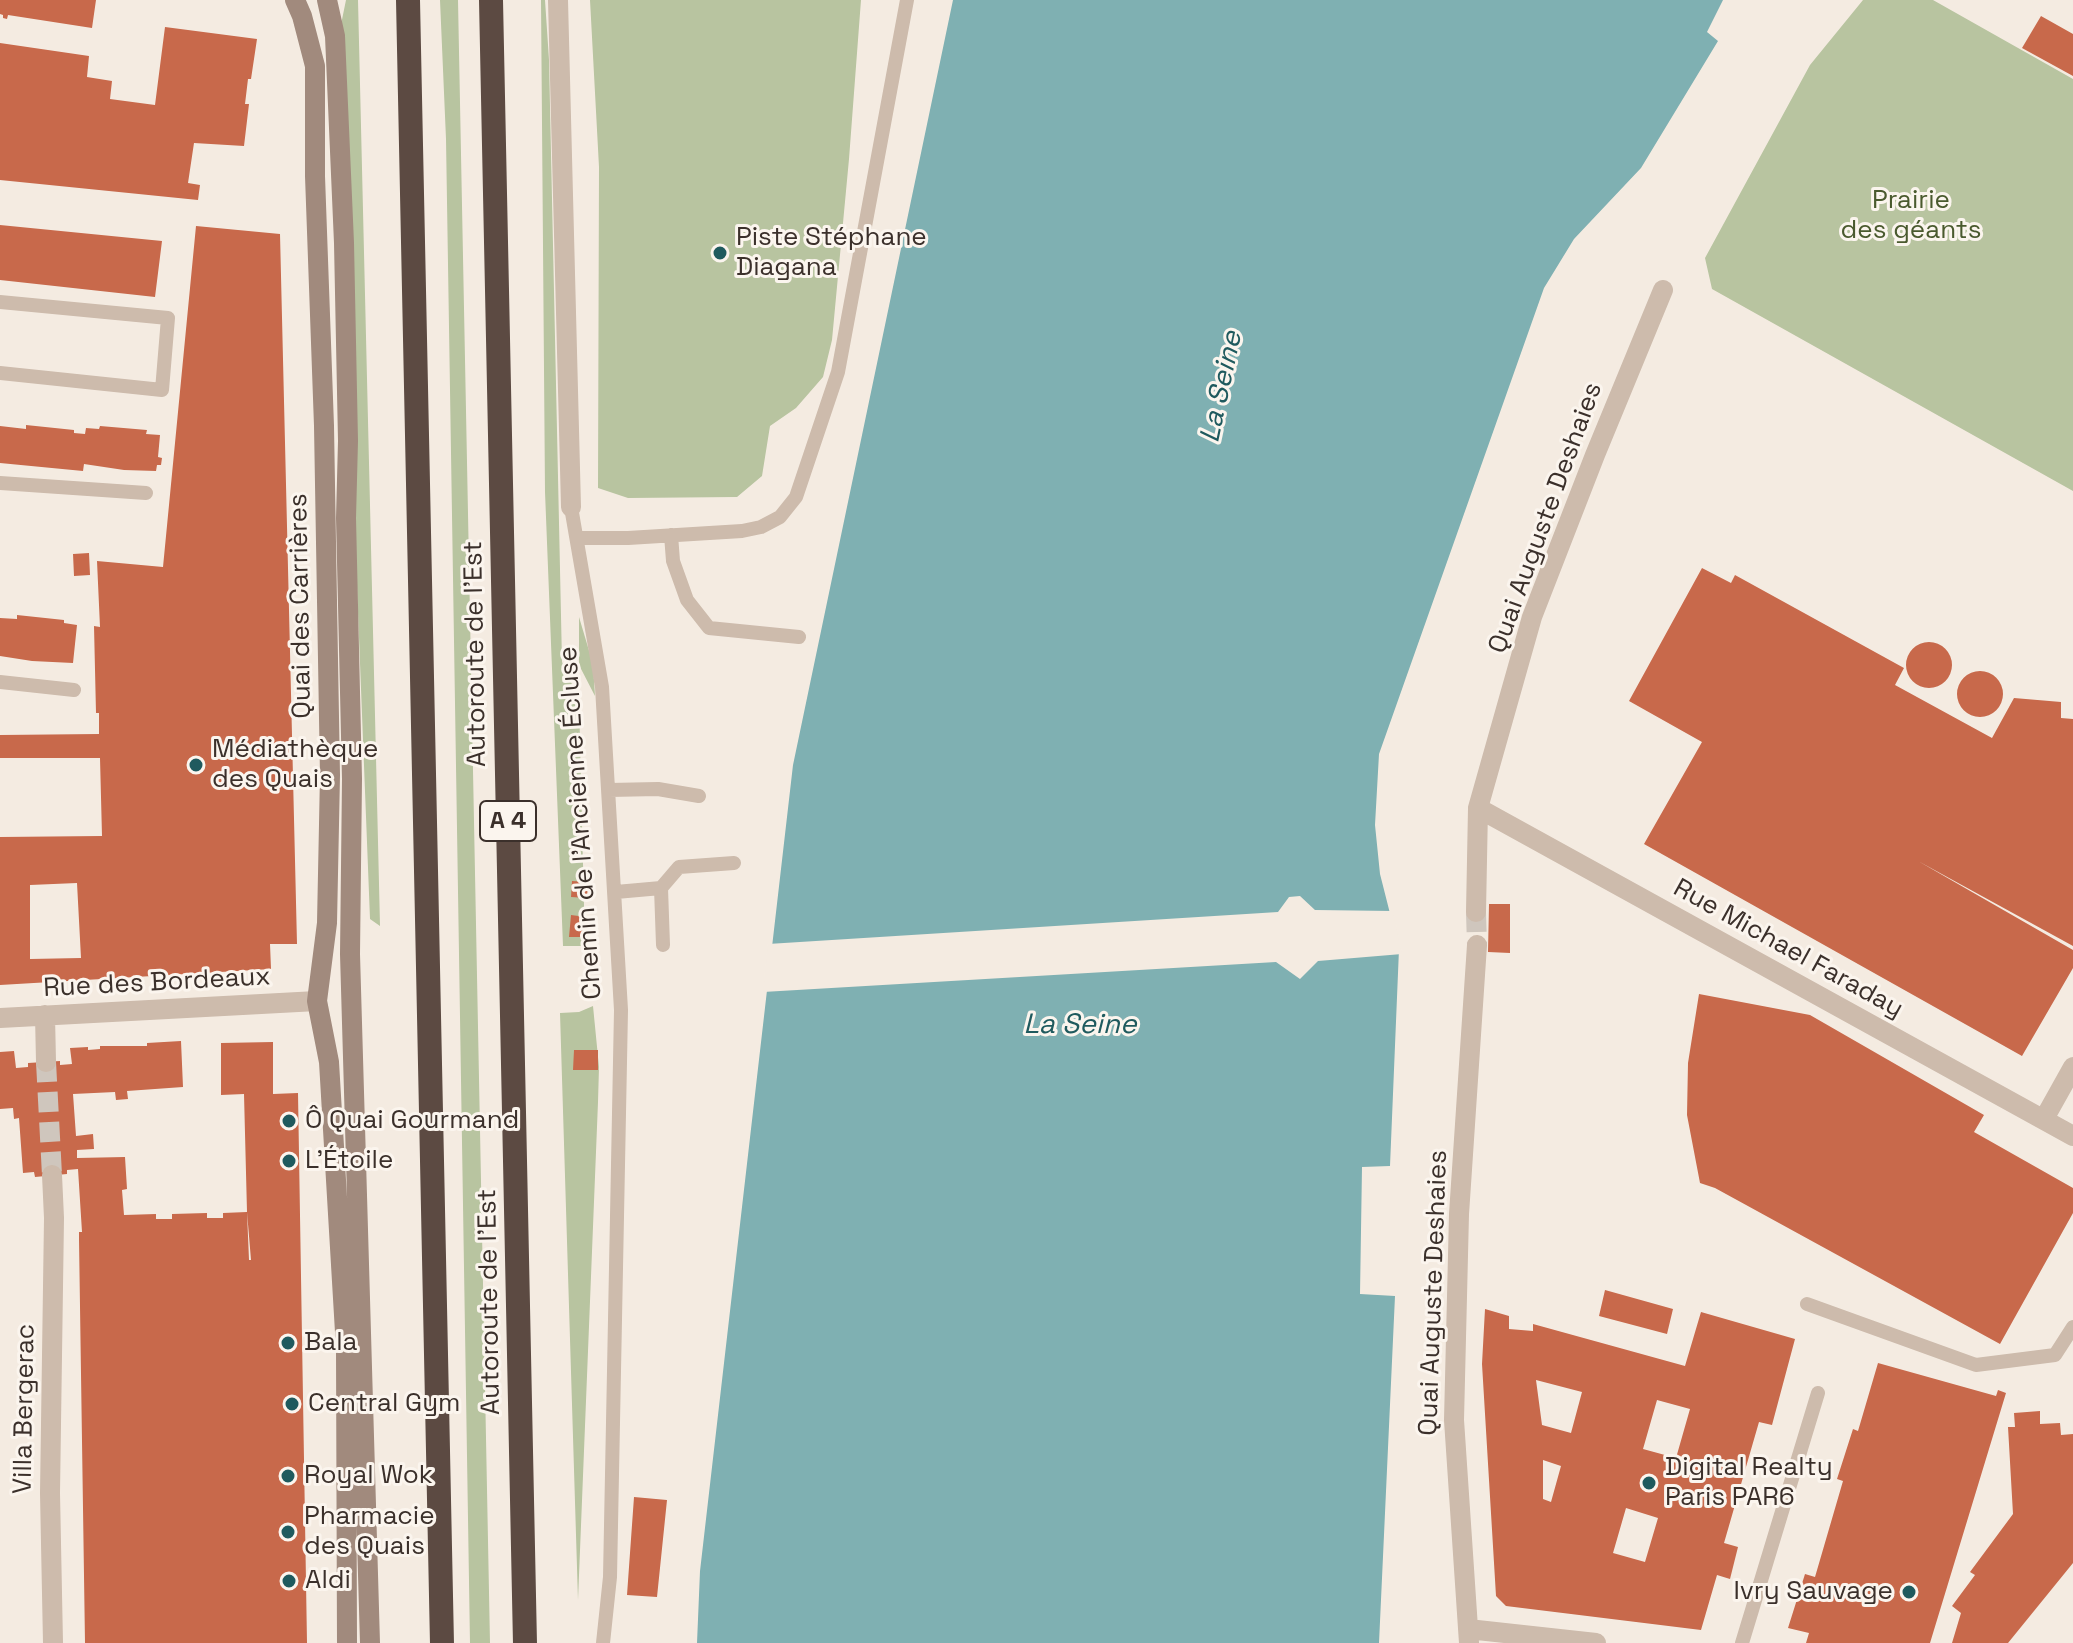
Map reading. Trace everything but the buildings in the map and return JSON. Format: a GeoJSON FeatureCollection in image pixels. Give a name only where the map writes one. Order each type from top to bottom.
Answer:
{"type":"FeatureCollection","features":[{"type":"Feature","properties":{"kind":"highway","name":"Autoroute de l’Est"},"geometry":{"type":"LineString","coordinates":[[408,0],[442,1643]]}},
{"type":"Feature","properties":{"kind":"highway","name":"Autoroute de l’Est"},"geometry":{"type":"LineString","coordinates":[[491,0],[525,1642]]}},
{"type":"Feature","properties":{"kind":"main road","name":"Quai des Carrières"},"geometry":{"type":"LineString","coordinates":[[295,0],[315,66],[330,775],[327,923],[318,999],[329,1062],[346,1349],[347,1643]]}},
{"type":"Feature","properties":{"kind":"main road","name":"Quai des Carrières"},"geometry":{"type":"LineString","coordinates":[[327,0],[335,36],[344,243],[352,779],[351,1009],[370,1643]]}},
{"type":"Feature","properties":{"kind":"main road"},"geometry":{"type":"LineString","coordinates":[[351,986],[343,981],[330,980],[318,999],[333,1016],[351,1009]]}},
{"type":"Feature","properties":{"kind":"street","name":"Chemin de l'Ancienne Écluse"},"geometry":{"type":"LineString","coordinates":[[558,0],[571,507]]}},
{"type":"Feature","properties":{"kind":"street","name":"Quai Auguste Deshaies"},"geometry":{"type":"LineString","coordinates":[[1476,912],[1478,808],[1532,617],[1663,290]]}},
{"type":"Feature","properties":{"kind":"street","name":"Rue Michael Faraday"},"geometry":{"type":"LineString","coordinates":[[1478,808],[2073,1136]]}},
{"type":"Feature","properties":{"kind":"street","name":"Quai Auguste Deshaies"},"geometry":{"type":"LineString","coordinates":[[1469,1636],[1454,1420],[1459,1214],[1477,945]]}},
{"type":"Feature","properties":{"kind":"street","name":"Rue des Bordeaux"},"geometry":{"type":"LineString","coordinates":[[0,1018],[318,999]]}},
{"type":"Feature","properties":{"kind":"street"},"geometry":{"type":"LineString","coordinates":[[45,1015],[46,1062]]}},
{"type":"Feature","properties":{"kind":"street"},"geometry":{"type":"LineString","coordinates":[[2044,1119],[2073,1067]]}},
{"type":"Feature","properties":{"kind":"street","name":"Villa Bergerac"},"geometry":{"type":"LineString","coordinates":[[52,1175],[50,1493],[53,1643]]}},
{"type":"Feature","properties":{"kind":"street"},"geometry":{"type":"LineString","coordinates":[[1469,1636],[1596,1643]]}},
{"type":"Feature","properties":{"kind":"lane"},"geometry":{"type":"LineString","coordinates":[[577,538],[742,531],[761,527],[780,517],[796,497],[838,372],[907,0]]}},
{"type":"Feature","properties":{"kind":"lane"},"geometry":{"type":"LineString","coordinates":[[0,302],[168,318],[162,390],[0,373]]}},
{"type":"Feature","properties":{"kind":"lane"},"geometry":{"type":"LineString","coordinates":[[0,483],[146,493]]}},
{"type":"Feature","properties":{"kind":"lane","name":"Chemin de l'Ancienne Écluse"},"geometry":{"type":"LineString","coordinates":[[571,507],[602,687],[621,1010],[610,1577],[603,1643]]}},
{"type":"Feature","properties":{"kind":"lane"},"geometry":{"type":"LineString","coordinates":[[671,535],[673,561],[687,600],[709,628],[799,637]]}},
{"type":"Feature","properties":{"kind":"lane"},"geometry":{"type":"LineString","coordinates":[[0,682],[74,690]]}},
{"type":"Feature","properties":{"kind":"lane"},"geometry":{"type":"LineString","coordinates":[[609,790],[658,789],[699,796]]}},
{"type":"Feature","properties":{"kind":"lane"},"geometry":{"type":"LineString","coordinates":[[663,945],[661,888],[679,867],[734,863]]}},
{"type":"Feature","properties":{"kind":"lane"},"geometry":{"type":"LineString","coordinates":[[616,892],[661,888]]}},
{"type":"Feature","properties":{"kind":"lane"},"geometry":{"type":"LineString","coordinates":[[1807,1304],[1976,1365],[2055,1355],[2073,1327]]}},
{"type":"Feature","properties":{"kind":"lane"},"geometry":{"type":"LineString","coordinates":[[1742,1643],[1818,1393]]}},
{"type":"Feature","properties":{"kind":"green space"},"geometry":{"type":"Polygon","coordinates":[[[346,0],[358,0],[380,926],[370,919],[336,49],[346,0]]]}},
{"type":"Feature","properties":{"kind":"green space"},"geometry":{"type":"Polygon","coordinates":[[[440,0],[458,0],[490,1643],[470,1643],[446,139],[440,0]]]}},
{"type":"Feature","properties":{"kind":"green space"},"geometry":{"type":"Polygon","coordinates":[[[541,0],[545,0],[549,60],[562,662],[579,700],[585,946],[563,946],[545,492],[541,0]]]}},
{"type":"Feature","properties":{"kind":"green space","name":"Piste Stéphane Diagana"},"geometry":{"type":"Polygon","coordinates":[[[590,0],[861,0],[832,340],[823,377],[796,408],[770,426],[762,476],[737,497],[628,498],[598,488],[599,167],[590,0]]]}},
{"type":"Feature","properties":{"kind":"green space","name":"Prairie des géants"},"geometry":{"type":"Polygon","coordinates":[[[1863,0],[1933,0],[2073,79],[2073,491],[1712,289],[1705,258],[1810,65],[1863,0]]]}},
{"type":"Feature","properties":{"kind":"green space"},"geometry":{"type":"Polygon","coordinates":[[[579,617],[593,664],[595,696],[579,665],[579,617]]]}},
{"type":"Feature","properties":{"kind":"green space"},"geometry":{"type":"Polygon","coordinates":[[[593,1006],[599,1067],[578,1600],[560,1013],[579,1012],[593,1006]]]}},
{"type":"Feature","properties":{"kind":"water","name":"La Seine"},"geometry":{"type":"Polygon","coordinates":[[[953,0],[1723,0],[1707,32],[1718,41],[1641,168],[1574,239],[1544,288],[1379,754],[1375,825],[1380,874],[1399,949],[1390,1166],[1362,1167],[1360,1294],[1395,1296],[1379,1643],[697,1643],[700,1571],[793,765],[953,0]]]}},
{"type":"Feature","properties":{"kind":"pier"},"geometry":{"type":"Polygon","coordinates":[[[1300,896],[1315,910],[1393,911],[1402,954],[1318,961],[1300,979],[1276,962],[763,992],[768,944],[1278,912],[1289,897],[1300,896]]]}},
{"type":"Feature","properties":{"kind":"tunnel"},"geometry":{"type":"LineString","coordinates":[[1476,912],[1477,945]]}},
{"type":"Feature","properties":{"kind":"tunnel"},"geometry":{"type":"LineString","coordinates":[[46,1062],[52,1175]]}},
{"type":"Feature","properties":{"kind":"place","name":"Piste Stéphane Diagana"},"geometry":{"type":"Point","coordinates":[720,253]}},
{"type":"Feature","properties":{"kind":"place","name":"Médiathèque des Quais"},"geometry":{"type":"Point","coordinates":[196,765]}},
{"type":"Feature","properties":{"kind":"place","name":"Ô Quai Gourmand"},"geometry":{"type":"Point","coordinates":[289,1121]}},
{"type":"Feature","properties":{"kind":"place","name":"L'Étoile"},"geometry":{"type":"Point","coordinates":[289,1161]}},
{"type":"Feature","properties":{"kind":"place","name":"Bala"},"geometry":{"type":"Point","coordinates":[288,1343]}},
{"type":"Feature","properties":{"kind":"place","name":"Central Gym"},"geometry":{"type":"Point","coordinates":[292,1404]}},
{"type":"Feature","properties":{"kind":"place","name":"Royal Wok"},"geometry":{"type":"Point","coordinates":[288,1476]}},
{"type":"Feature","properties":{"kind":"place","name":"Digital Realty Paris PAR6"},"geometry":{"type":"Point","coordinates":[1649,1483]}},
{"type":"Feature","properties":{"kind":"place","name":"Pharmacie des Quais"},"geometry":{"type":"Point","coordinates":[288,1532]}},
{"type":"Feature","properties":{"kind":"place","name":"Aldi"},"geometry":{"type":"Point","coordinates":[289,1581]}},
{"type":"Feature","properties":{"kind":"place","name":"Ivry Sauvage"},"geometry":{"type":"Point","coordinates":[1909,1592]}}]}
